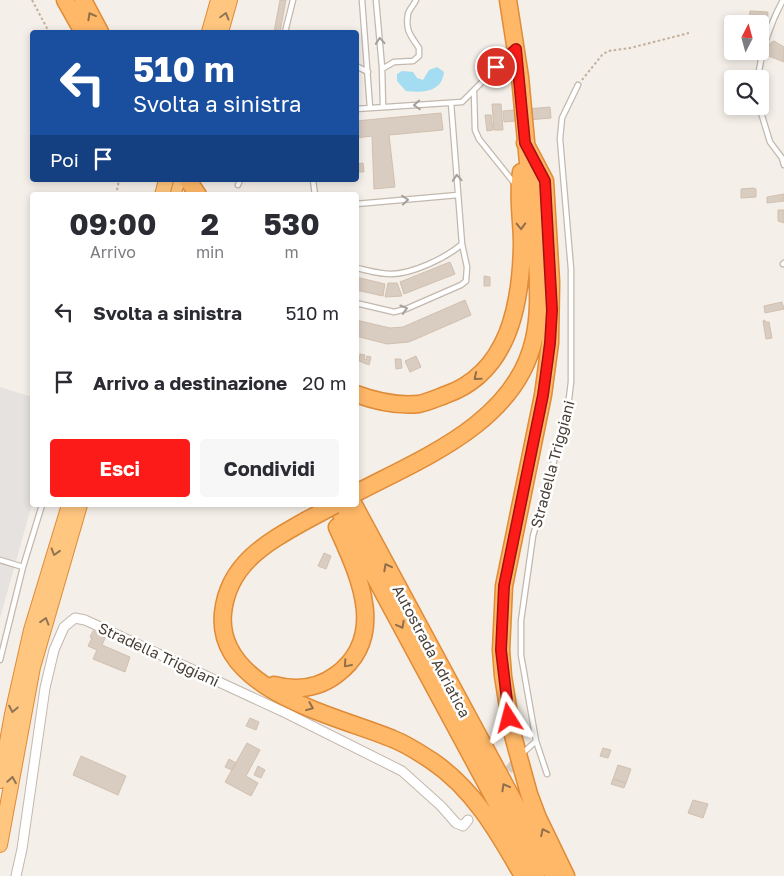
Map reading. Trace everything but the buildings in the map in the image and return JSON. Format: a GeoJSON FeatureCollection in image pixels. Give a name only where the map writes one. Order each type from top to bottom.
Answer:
{"type":"FeatureCollection","features":[{"type":"Feature","properties":{"kind":"highway"},"geometry":{"type":"LineString","coordinates":[[65,0],[82,30]]}},
{"type":"Feature","properties":{"kind":"highway"},"geometry":{"type":"LineString","coordinates":[[82,0],[99,30]]}},
{"type":"Feature","properties":{"kind":"highway"},"geometry":{"type":"LineString","coordinates":[[210,30],[218,0]]}},
{"type":"Feature","properties":{"kind":"highway"},"geometry":{"type":"LineString","coordinates":[[222,30],[230,0]]}},
{"type":"Feature","properties":{"kind":"highway"},"geometry":{"type":"LineString","coordinates":[[359,492],[473,427],[502,402],[526,361],[534,340],[538,285],[516,49],[508,0]]}},
{"type":"Feature","properties":{"kind":"highway"},"geometry":{"type":"LineString","coordinates":[[359,395],[391,403],[419,404],[451,393],[467,385],[486,370],[500,351],[516,310],[520,285],[522,244],[520,190],[525,143]]}},
{"type":"Feature","properties":{"kind":"highway"},"geometry":{"type":"LineString","coordinates":[[525,143],[545,181],[551,282],[551,318],[543,395],[504,586],[501,650],[510,723],[529,794],[538,818],[566,876]]}},
{"type":"Feature","properties":{"kind":"highway"},"geometry":{"type":"LineString","coordinates":[[0,781],[29,638],[68,507]]}},
{"type":"Feature","properties":{"kind":"highway"},"geometry":{"type":"LineString","coordinates":[[0,845],[33,667],[79,507]]}},
{"type":"Feature","properties":{"kind":"highway"},"geometry":{"type":"LineString","coordinates":[[252,676],[285,688],[298,689],[317,686],[330,679],[350,662],[363,636],[365,612],[361,583],[327,507]]}},
{"type":"Feature","properties":{"kind":"highway"},"geometry":{"type":"LineString","coordinates":[[332,507],[269,542],[250,558],[232,580],[227,592],[222,619],[228,647],[237,662],[252,676],[285,697],[394,739],[434,763],[450,776],[493,824],[523,876]]}},
{"type":"Feature","properties":{"kind":"highway","name":"Autostrada Adriatica"},"geometry":{"type":"LineString","coordinates":[[337,507],[536,876]]}},
{"type":"Feature","properties":{"kind":"highway","name":"Autostrada Adriatica"},"geometry":{"type":"LineString","coordinates":[[355,507],[554,876]]}},
{"type":"Feature","properties":{"kind":"street","name":"Stradella Triggiani"},"geometry":{"type":"LineString","coordinates":[[16,876],[22,848],[45,688],[54,650],[64,627],[75,618],[85,620],[286,712],[402,771],[456,823],[463,826],[468,820]]}},
{"type":"Feature","properties":{"kind":"lane"},"geometry":{"type":"LineString","coordinates":[[286,30],[293,0]]}},
{"type":"Feature","properties":{"kind":"lane"},"geometry":{"type":"LineString","coordinates":[[362,0],[370,108]]}},
{"type":"Feature","properties":{"kind":"lane"},"geometry":{"type":"LineString","coordinates":[[376,0],[383,107]]}},
{"type":"Feature","properties":{"kind":"lane"},"geometry":{"type":"LineString","coordinates":[[382,69],[394,62],[413,61],[419,56],[419,48],[410,38],[408,13],[416,0]]}},
{"type":"Feature","properties":{"kind":"lane"},"geometry":{"type":"LineString","coordinates":[[760,70],[764,47],[774,18],[783,0]]}},
{"type":"Feature","properties":{"kind":"lane"},"geometry":{"type":"LineString","coordinates":[[359,110],[462,102],[516,49]]}},
{"type":"Feature","properties":{"kind":"lane"},"geometry":{"type":"LineString","coordinates":[[359,68],[368,72]]}},
{"type":"Feature","properties":{"kind":"lane","name":"Stradella Triggiani"},"geometry":{"type":"LineString","coordinates":[[546,774],[536,741],[521,655],[520,638],[533,536],[571,397],[571,269],[560,139],[562,118],[578,86]]}},
{"type":"Feature","properties":{"kind":"lane"},"geometry":{"type":"LineString","coordinates":[[474,92],[475,130],[479,139],[520,190]]}},
{"type":"Feature","properties":{"kind":"lane"},"geometry":{"type":"LineString","coordinates":[[359,304],[394,312],[406,309],[462,285],[466,281],[467,267],[462,244],[452,103]]}},
{"type":"Feature","properties":{"kind":"lane"},"geometry":{"type":"LineString","coordinates":[[762,115],[768,137],[784,165]]}},
{"type":"Feature","properties":{"kind":"lane"},"geometry":{"type":"LineString","coordinates":[[359,204],[458,195]]}},
{"type":"Feature","properties":{"kind":"lane"},"geometry":{"type":"LineString","coordinates":[[359,269],[390,274],[401,273],[441,258],[462,244]]}},
{"type":"Feature","properties":{"kind":"lane"},"geometry":{"type":"LineString","coordinates":[[0,660],[23,567],[41,507]]}},
{"type":"Feature","properties":{"kind":"lane"},"geometry":{"type":"LineString","coordinates":[[0,560],[23,567]]}},
{"type":"Feature","properties":{"kind":"lane"},"geometry":{"type":"LineString","coordinates":[[525,750],[536,741]]}},
{"type":"Feature","properties":{"kind":"path"},"geometry":{"type":"LineString","coordinates":[[32,0],[48,30]]}},
{"type":"Feature","properties":{"kind":"path"},"geometry":{"type":"LineString","coordinates":[[578,86],[602,55],[608,51],[630,48],[689,33]]}},
{"type":"Feature","properties":{"kind":"shaded area"},"geometry":{"type":"Polygon","coordinates":[[[0,387],[30,396],[31,507],[0,618],[0,387]]]}},
{"type":"Feature","properties":{"kind":"water"},"geometry":{"type":"Polygon","coordinates":[[[437,67],[444,72],[440,84],[431,90],[419,92],[406,91],[397,81],[397,74],[402,71],[413,72],[417,78],[423,80],[429,70],[437,67]]]}},
{"type":"Feature","properties":{"kind":"tunnel"},"geometry":{"type":"LineString","coordinates":[[500,781],[520,756]]}},
{"type":"Feature","properties":{"kind":"route"},"geometry":{"type":"LineString","coordinates":[[496,67],[516,49],[525,143],[545,181],[552,310],[543,395],[504,586],[501,650],[509,718]]}}]}
